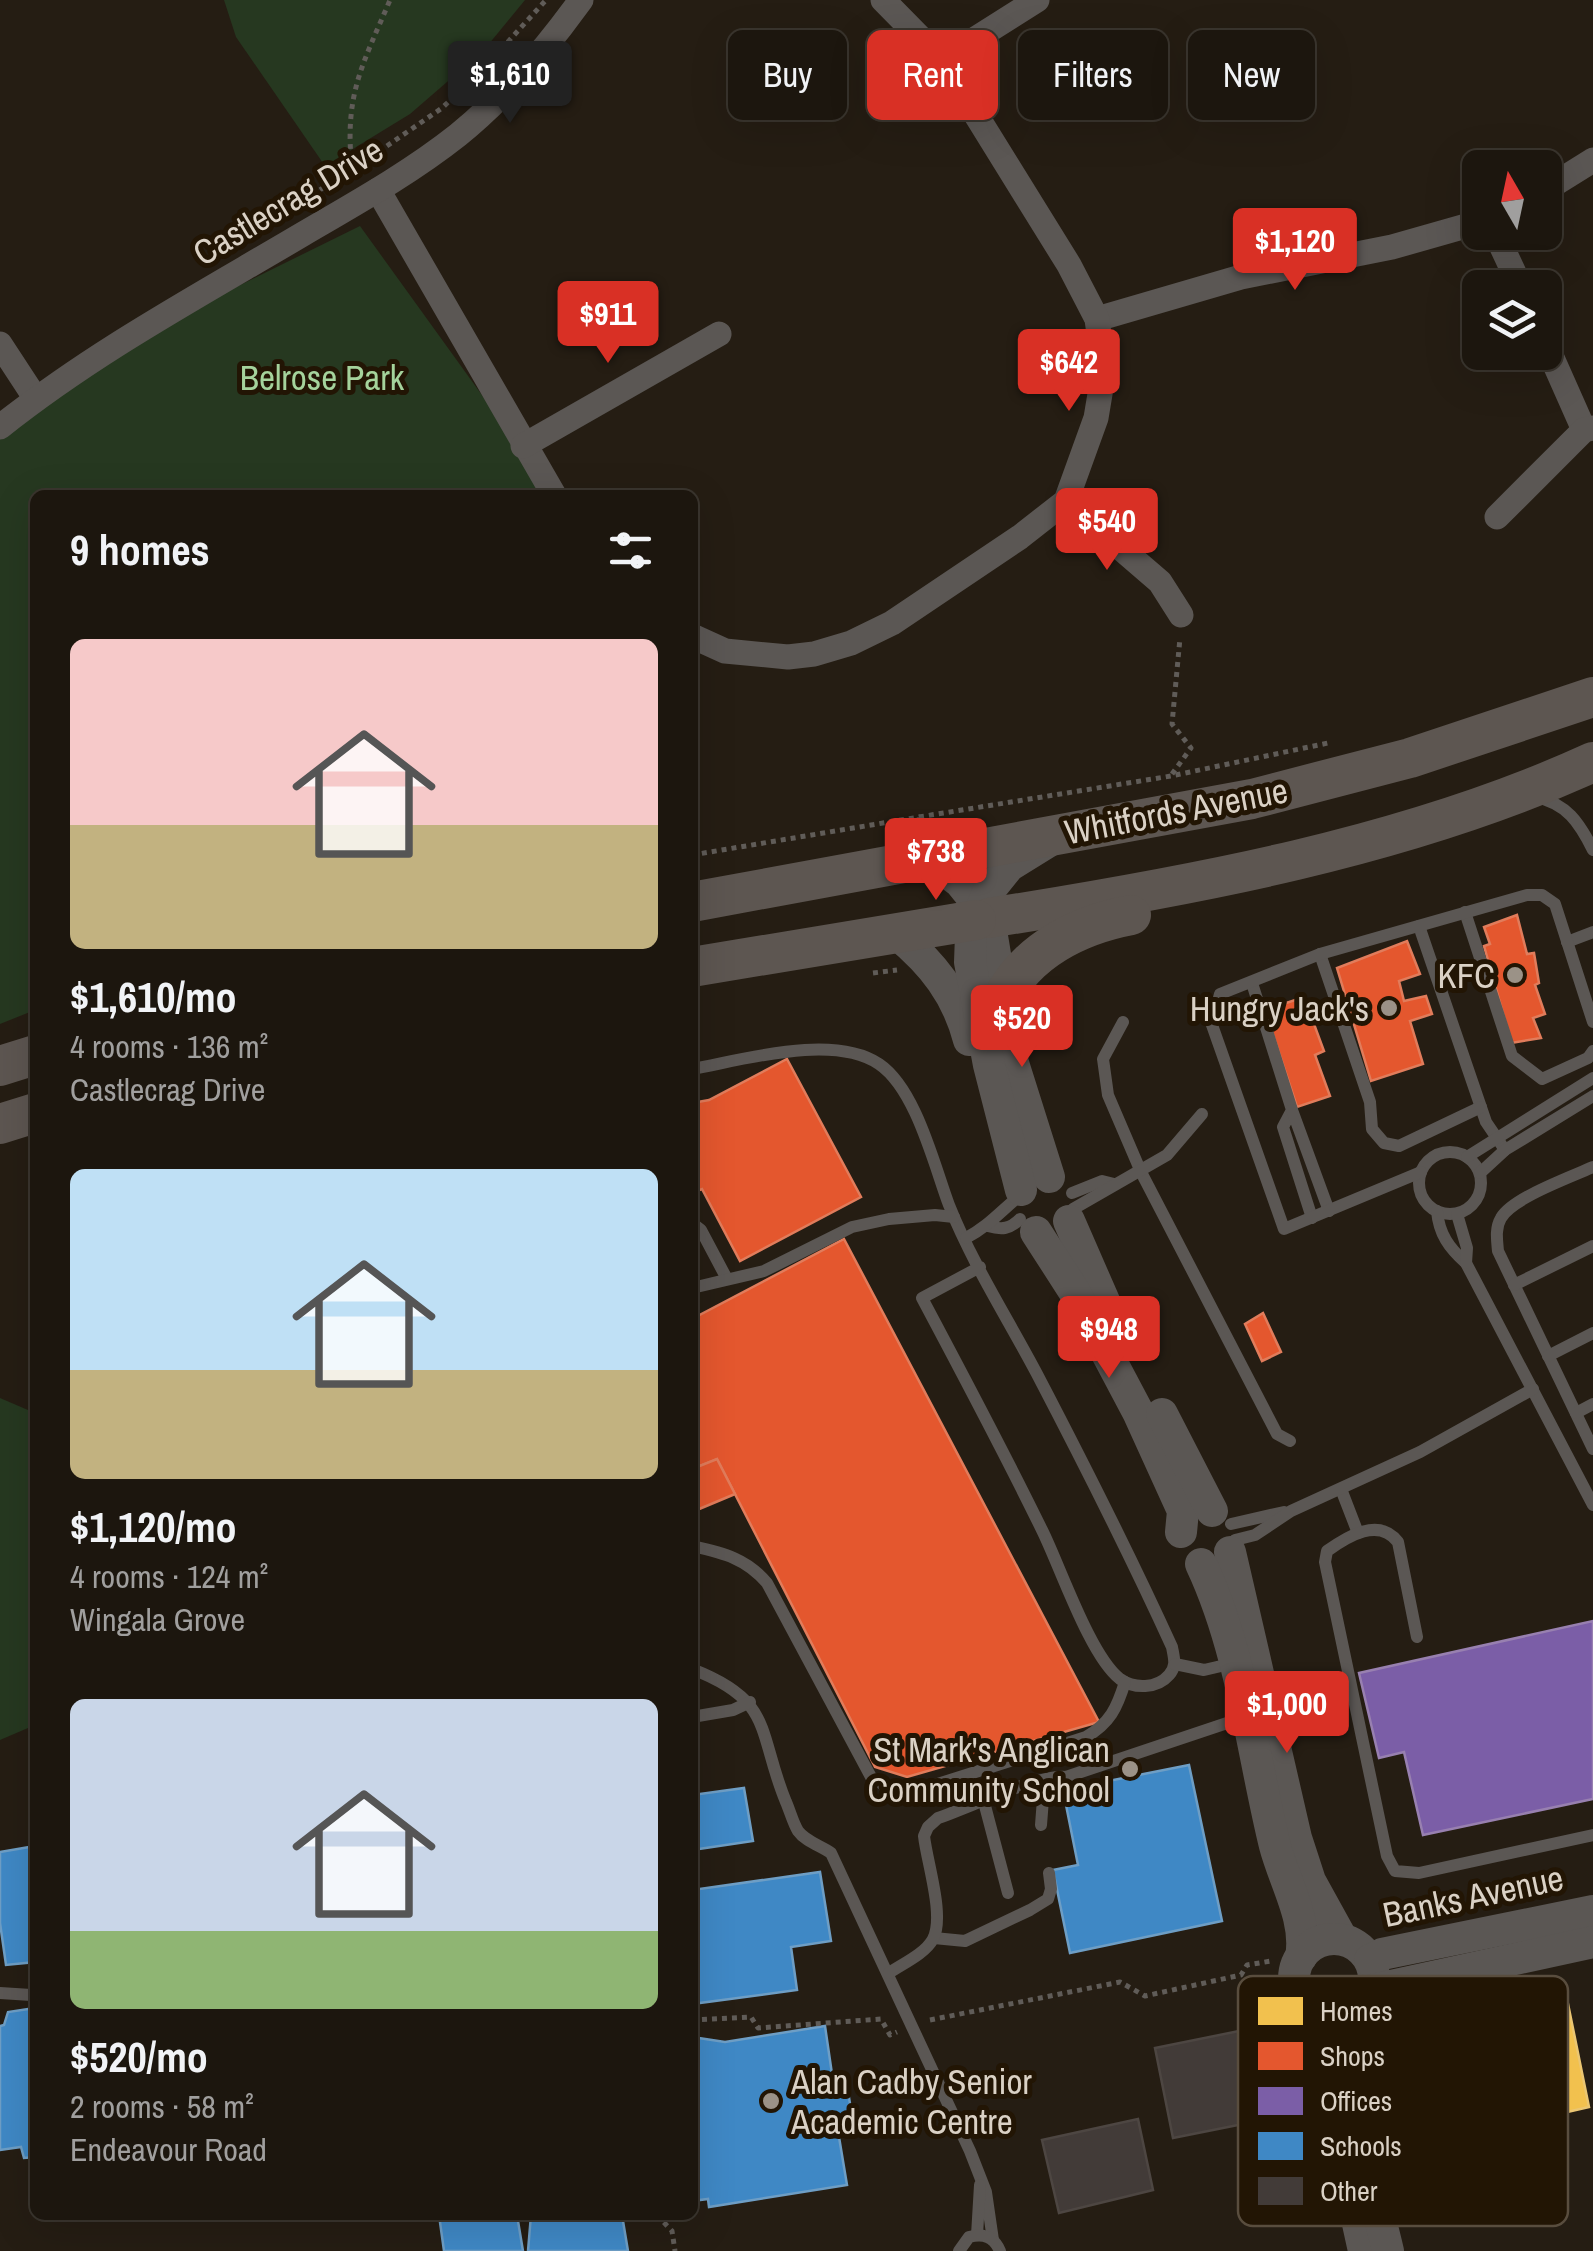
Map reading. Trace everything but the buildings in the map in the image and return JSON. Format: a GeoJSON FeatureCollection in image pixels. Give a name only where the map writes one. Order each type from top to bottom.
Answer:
{"type":"FeatureCollection","features":[{"type":"Feature","properties":{"kind":"main road","name":"Whitfords Avenue"},"geometry":{"type":"LineString","coordinates":[[698,901],[1252,799],[1470,740],[1593,697]]}},
{"type":"Feature","properties":{"kind":"main road","name":"Whitfords Avenue"},"geometry":{"type":"LineString","coordinates":[[698,967],[899,952],[982,916],[1262,866],[1380,838],[1519,794],[1593,762]]}},
{"type":"Feature","properties":{"kind":"main road"},"geometry":{"type":"LineString","coordinates":[[1002,1000],[1014,976],[1026,965],[1087,926],[1236,890],[1262,866]]}},
{"type":"Feature","properties":{"kind":"main road"},"geometry":{"type":"LineString","coordinates":[[0,1066],[30,1057]]}},
{"type":"Feature","properties":{"kind":"main road"},"geometry":{"type":"LineString","coordinates":[[0,1124],[30,1115]]}},
{"type":"Feature","properties":{"kind":"street","name":"Castlecrag Drive"},"geometry":{"type":"LineString","coordinates":[[0,427],[36,398],[124,340],[378,190],[456,136],[531,66],[582,0]]}},
{"type":"Feature","properties":{"kind":"street"},"geometry":{"type":"LineString","coordinates":[[884,0],[913,30]]}},
{"type":"Feature","properties":{"kind":"street"},"geometry":{"type":"LineString","coordinates":[[990,30],[1037,0]]}},
{"type":"Feature","properties":{"kind":"street"},"geometry":{"type":"LineString","coordinates":[[698,639],[725,651],[759,656],[814,654],[851,643],[892,623],[1020,537],[1066,501],[1086,452],[1102,388],[1097,319],[1069,265],[979,120]]}},
{"type":"Feature","properties":{"kind":"street"},"geometry":{"type":"LineString","coordinates":[[1562,179],[1593,160]]}},
{"type":"Feature","properties":{"kind":"street"},"geometry":{"type":"LineString","coordinates":[[378,190],[551,490]]}},
{"type":"Feature","properties":{"kind":"street"},"geometry":{"type":"LineString","coordinates":[[1097,319],[1241,277],[1392,247],[1462,227]]}},
{"type":"Feature","properties":{"kind":"street"},"geometry":{"type":"LineString","coordinates":[[523,446],[720,334]]}},
{"type":"Feature","properties":{"kind":"street"},"geometry":{"type":"LineString","coordinates":[[0,344],[36,398]]}},
{"type":"Feature","properties":{"kind":"street"},"geometry":{"type":"LineString","coordinates":[[1496,516],[1588,429],[1559,370]]}},
{"type":"Feature","properties":{"kind":"street"},"geometry":{"type":"LineString","coordinates":[[1066,501],[1160,582],[1182,615]]}},
{"type":"Feature","properties":{"kind":"street"},"geometry":{"type":"LineString","coordinates":[[1069,832],[1035,847],[1009,866],[988,892],[982,916],[970,935],[970,962],[996,1101],[1012,1152],[1079,1251],[1222,1538],[1245,1660],[1310,1881],[1342,1939],[1362,1949],[1366,1976]]}},
{"type":"Feature","properties":{"kind":"street"},"geometry":{"type":"LineString","coordinates":[[928,858],[960,882],[982,916],[1045,1205],[1074,1291],[1138,1412],[1183,1511],[1181,1532],[1185,1552],[1222,1538]]}},
{"type":"Feature","properties":{"kind":"street"},"geometry":{"type":"LineString","coordinates":[[899,952],[932,964],[948,986],[964,1022],[998,1145],[1012,1152]]}},
{"type":"Feature","properties":{"kind":"street"},"geometry":{"type":"LineString","coordinates":[[1245,1660],[1247,1717],[1276,1852],[1301,1929],[1286,1959],[1292,1976]]}},
{"type":"Feature","properties":{"kind":"street","name":"Banks Avenue"},"geometry":{"type":"LineString","coordinates":[[1372,1976],[1382,1954],[1593,1911]]}},
{"type":"Feature","properties":{"kind":"street"},"geometry":{"type":"LineString","coordinates":[[1286,1959],[1316,1943],[1342,1939]]}},
{"type":"Feature","properties":{"kind":"street","name":"Banks Avenue"},"geometry":{"type":"LineString","coordinates":[[1422,1976],[1593,1942]]}},
{"type":"Feature","properties":{"kind":"street"},"geometry":{"type":"LineString","coordinates":[[1358,2226],[1364,2251]]}},
{"type":"Feature","properties":{"kind":"street"},"geometry":{"type":"LineString","coordinates":[[1382,2226],[1388,2251]]}},
{"type":"Feature","properties":{"kind":"lane"},"geometry":{"type":"LineString","coordinates":[[1519,794],[1552,801],[1573,814],[1593,850]]}},
{"type":"Feature","properties":{"kind":"lane"},"geometry":{"type":"LineString","coordinates":[[1420,1177],[1403,1179],[1284,1229],[1212,1025],[1220,994],[1320,954],[1527,895],[1542,895],[1555,904],[1593,1022]]}},
{"type":"Feature","properties":{"kind":"lane"},"geometry":{"type":"LineString","coordinates":[[1465,912],[1512,1056],[1542,1079],[1588,1058],[1593,1051]]}},
{"type":"Feature","properties":{"kind":"lane"},"geometry":{"type":"LineString","coordinates":[[1419,926],[1481,1107],[1505,1150]]}},
{"type":"Feature","properties":{"kind":"lane"},"geometry":{"type":"LineString","coordinates":[[1567,942],[1593,932]]}},
{"type":"Feature","properties":{"kind":"lane"},"geometry":{"type":"LineString","coordinates":[[1320,954],[1370,1102],[1376,1136],[1384,1143],[1399,1146],[1481,1107]]}},
{"type":"Feature","properties":{"kind":"lane"},"geometry":{"type":"LineString","coordinates":[[1252,983],[1329,1210]]}},
{"type":"Feature","properties":{"kind":"lane"},"geometry":{"type":"LineString","coordinates":[[1123,1022],[1104,1060],[1108,1095],[1142,1172],[1278,1434],[1290,1441]]}},
{"type":"Feature","properties":{"kind":"lane"},"geometry":{"type":"LineString","coordinates":[[698,1068],[785,1052],[856,1054],[880,1065],[902,1090],[954,1217],[966,1238],[1146,1592],[1172,1647],[1176,1664],[1172,1674],[1152,1686],[1125,1682],[1111,1670],[1080,1616],[1036,1518],[922,1298],[980,1267]]}},
{"type":"Feature","properties":{"kind":"lane"},"geometry":{"type":"LineString","coordinates":[[1467,1157],[1593,1078]]}},
{"type":"Feature","properties":{"kind":"lane"},"geometry":{"type":"LineString","coordinates":[[1480,1173],[1505,1150],[1593,1096]]}},
{"type":"Feature","properties":{"kind":"lane"},"geometry":{"type":"LineString","coordinates":[[1292,1110],[1284,1127],[1312,1218]]}},
{"type":"Feature","properties":{"kind":"lane"},"geometry":{"type":"LineString","coordinates":[[988,1226],[1000,1230],[1013,1226],[1045,1205],[1102,1181],[1114,1184],[1142,1172],[1167,1155],[1202,1114]]}},
{"type":"Feature","properties":{"kind":"lane"},"geometry":{"type":"LineString","coordinates":[[1450,1152],[1467,1157],[1480,1173],[1478,1198],[1458,1214],[1436,1211],[1424,1200],[1420,1177],[1432,1158],[1441,1154],[1450,1152]]}},
{"type":"Feature","properties":{"kind":"lane"},"geometry":{"type":"LineString","coordinates":[[1593,1167],[1515,1205],[1501,1217],[1496,1233],[1498,1251],[1593,1449]]}},
{"type":"Feature","properties":{"kind":"lane"},"geometry":{"type":"LineString","coordinates":[[966,1238],[988,1226],[993,1216],[1045,1205]]}},
{"type":"Feature","properties":{"kind":"lane"},"geometry":{"type":"LineString","coordinates":[[1436,1211],[1438,1226],[1451,1250],[1466,1263],[1593,1505]]}},
{"type":"Feature","properties":{"kind":"lane"},"geometry":{"type":"LineString","coordinates":[[698,1286],[764,1270],[852,1228],[936,1214],[954,1217]]}},
{"type":"Feature","properties":{"kind":"lane"},"geometry":{"type":"LineString","coordinates":[[1458,1214],[1467,1248],[1466,1263]]}},
{"type":"Feature","properties":{"kind":"lane"},"geometry":{"type":"LineString","coordinates":[[698,1227],[728,1279]]}},
{"type":"Feature","properties":{"kind":"lane"},"geometry":{"type":"LineString","coordinates":[[1514,1286],[1593,1246]]}},
{"type":"Feature","properties":{"kind":"lane"},"geometry":{"type":"LineString","coordinates":[[1548,1356],[1593,1333]]}},
{"type":"Feature","properties":{"kind":"lane"},"geometry":{"type":"LineString","coordinates":[[1222,1538],[1292,1511],[1420,1452],[1533,1389]]}},
{"type":"Feature","properties":{"kind":"lane"},"geometry":{"type":"LineString","coordinates":[[1576,1414],[1593,1404]]}},
{"type":"Feature","properties":{"kind":"lane"},"geometry":{"type":"LineString","coordinates":[[1341,1489],[1358,1532]]}},
{"type":"Feature","properties":{"kind":"lane"},"geometry":{"type":"LineString","coordinates":[[1417,1637],[1398,1542],[1391,1532],[1358,1532],[1328,1550],[1325,1562],[1387,1856],[1394,1871],[1419,1873],[1593,1836]]}},
{"type":"Feature","properties":{"kind":"lane"},"geometry":{"type":"LineString","coordinates":[[698,1547],[735,1556],[753,1566],[768,1583],[871,1777],[886,1788],[904,1792],[925,1788],[1086,1736],[1105,1726],[1117,1707],[1125,1682]]}},
{"type":"Feature","properties":{"kind":"lane"},"geometry":{"type":"LineString","coordinates":[[1176,1664],[1204,1670],[1245,1660]]}},
{"type":"Feature","properties":{"kind":"lane"},"geometry":{"type":"LineString","coordinates":[[698,1671],[750,1702],[798,1830],[830,1853],[970,2151],[992,2216],[996,2246]]}},
{"type":"Feature","properties":{"kind":"lane"},"geometry":{"type":"LineString","coordinates":[[698,1716],[733,1710],[750,1702]]}},
{"type":"Feature","properties":{"kind":"lane"},"geometry":{"type":"LineString","coordinates":[[1041,1825],[1043,1799],[1066,1778],[1247,1717]]}},
{"type":"Feature","properties":{"kind":"lane"},"geometry":{"type":"LineString","coordinates":[[888,1973],[926,1949],[934,1938],[936,1906],[924,1836],[928,1827],[938,1818],[1024,1787],[1058,1776],[1066,1778]]}},
{"type":"Feature","properties":{"kind":"lane"},"geometry":{"type":"LineString","coordinates":[[984,1802],[1008,1893]]}},
{"type":"Feature","properties":{"kind":"lane"},"geometry":{"type":"LineString","coordinates":[[934,1938],[965,1941],[1048,1900],[1049,1873]]}},
{"type":"Feature","properties":{"kind":"lane"},"geometry":{"type":"LineString","coordinates":[[0,1993],[30,1995]]}},
{"type":"Feature","properties":{"kind":"lane"},"geometry":{"type":"LineString","coordinates":[[977,2235],[981,2182]]}},
{"type":"Feature","properties":{"kind":"lane"},"geometry":{"type":"LineString","coordinates":[[977,2235],[996,2246]]}},
{"type":"Feature","properties":{"kind":"lane"},"geometry":{"type":"LineString","coordinates":[[959,2251],[963,2242],[977,2235]]}},
{"type":"Feature","properties":{"kind":"path"},"geometry":{"type":"LineString","coordinates":[[378,190],[352,170],[348,126],[353,90],[390,0]]}},
{"type":"Feature","properties":{"kind":"path"},"geometry":{"type":"LineString","coordinates":[[250,233],[442,108],[546,0]]}},
{"type":"Feature","properties":{"kind":"path"},"geometry":{"type":"LineString","coordinates":[[1171,776],[1191,748],[1172,724],[1182,615]]}},
{"type":"Feature","properties":{"kind":"path"},"geometry":{"type":"LineString","coordinates":[[919,817],[1171,776],[1331,743]]}},
{"type":"Feature","properties":{"kind":"path"},"geometry":{"type":"LineString","coordinates":[[860,975],[899,952]]}},
{"type":"Feature","properties":{"kind":"path"},"geometry":{"type":"LineString","coordinates":[[1144,1996],[1242,1975],[1246,1965],[1286,1959]]}},
{"type":"Feature","properties":{"kind":"path"},"geometry":{"type":"LineString","coordinates":[[661,2220],[672,2232],[676,2251]]}},
{"type":"Feature","properties":{"kind":"green space"},"geometry":{"type":"Polygon","coordinates":[[[224,0],[525,0],[484,50],[410,114],[325,166],[236,37],[224,0]]]}},
{"type":"Feature","properties":{"kind":"green space","name":"Belrose Park"},"geometry":{"type":"Polygon","coordinates":[[[360,226],[550,490],[30,490],[30,1012],[0,1024],[0,415],[29,389],[360,226]]]}},
{"type":"Feature","properties":{"kind":"green space"},"geometry":{"type":"Polygon","coordinates":[[[0,1398],[30,1411],[30,1727],[0,1740],[0,1398]]]}},
{"type":"Feature","properties":{"kind":"place","name":"KFC"},"geometry":{"type":"Point","coordinates":[1515,975]}},
{"type":"Feature","properties":{"kind":"place","name":"Hungry Jack's"},"geometry":{"type":"Point","coordinates":[1389,1008]}},
{"type":"Feature","properties":{"kind":"place","name":"St Mark's Anglican Community School"},"geometry":{"type":"Point","coordinates":[1130,1769]}},
{"type":"Feature","properties":{"kind":"place","name":"Alan Cadby Senior Academic Centre"},"geometry":{"type":"Point","coordinates":[771,2101]}}]}
